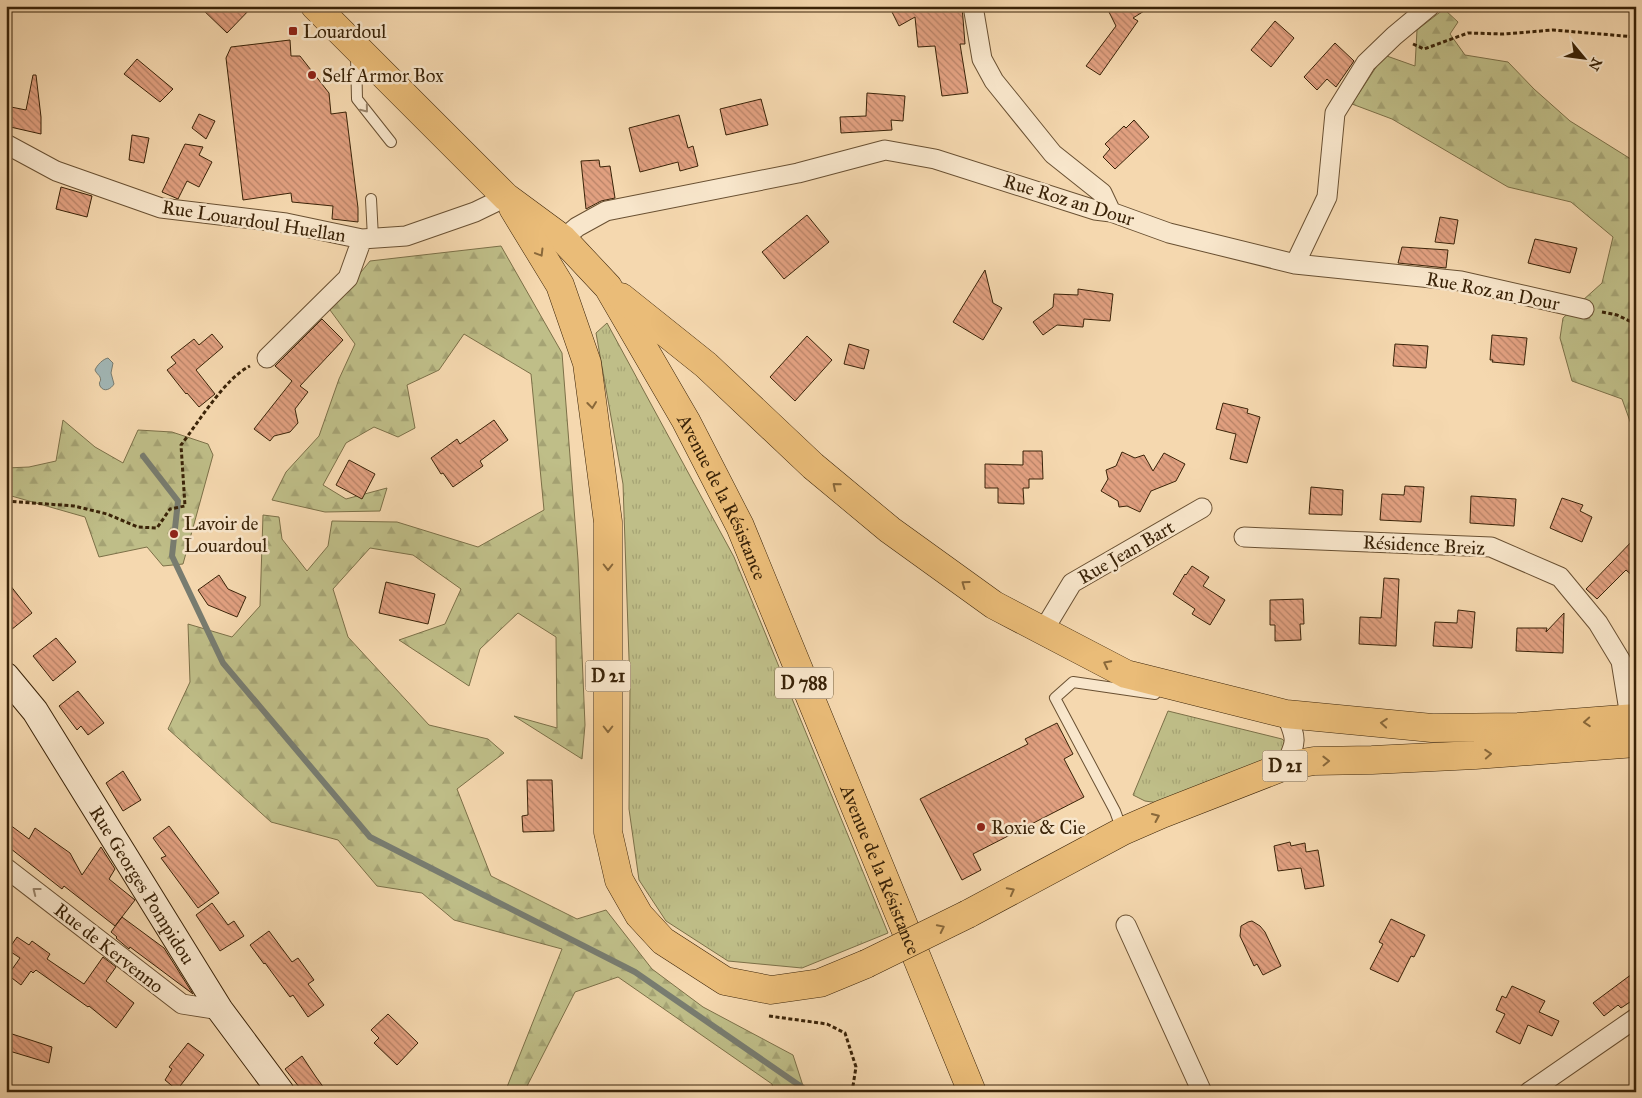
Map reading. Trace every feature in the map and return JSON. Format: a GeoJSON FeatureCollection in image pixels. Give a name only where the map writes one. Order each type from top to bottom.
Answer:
{"type":"FeatureCollection","features":[{"type":"Feature","properties":{"kind":"main road","name":"Avenue de la Résistance"},"geometry":{"type":"LineString","coordinates":[[315,6],[506,196],[563,239],[608,287],[686,421],[740,526],[972,1092]]}},
{"type":"Feature","properties":{"kind":"main road","name":"D 21"},"geometry":{"type":"LineString","coordinates":[[506,196],[560,285],[587,363],[608,522],[608,832],[619,880],[638,915],[663,941],[725,981],[771,990],[820,983],[866,964],[968,914],[1123,831],[1285,766],[1314,761],[1475,755],[1634,731]]}},
{"type":"Feature","properties":{"kind":"main road"},"geometry":{"type":"LineString","coordinates":[[608,287],[706,365],[813,466],[890,530],[994,605],[1126,674],[1286,714],[1432,728],[1518,727],[1634,731]]}},
{"type":"Feature","properties":{"kind":"main road","name":"Rue Georges Pompidou"},"geometry":{"type":"LineString","coordinates":[[6,676],[35,712],[220,1010],[281,1092]]}},
{"type":"Feature","properties":{"kind":"street"},"geometry":{"type":"LineString","coordinates":[[973,6],[982,59],[994,81],[1053,154],[1102,193],[1111,212]]}},
{"type":"Feature","properties":{"kind":"street"},"geometry":{"type":"LineString","coordinates":[[1294,264],[1327,197],[1336,113],[1366,63],[1394,36],[1430,6]]}},
{"type":"Feature","properties":{"kind":"street","name":"Rue Louardoul Huellan"},"geometry":{"type":"LineString","coordinates":[[6,144],[56,171],[162,208],[286,223],[368,239],[406,236],[475,212],[506,196]]}},
{"type":"Feature","properties":{"kind":"street","name":"Rue Roz an Dour"},"geometry":{"type":"LineString","coordinates":[[563,239],[578,227],[606,211],[798,173],[885,150],[935,158],[1095,210],[1111,212],[1169,233],[1294,264],[1461,281],[1584,309]]}},
{"type":"Feature","properties":{"kind":"street"},"geometry":{"type":"LineString","coordinates":[[267,358],[348,278],[368,239]]}},
{"type":"Feature","properties":{"kind":"street","name":"Rue Jean Bart"},"geometry":{"type":"LineString","coordinates":[[1043,630],[1072,583],[1202,508]]}},
{"type":"Feature","properties":{"kind":"street","name":"Résidence Breiz"},"geometry":{"type":"LineString","coordinates":[[1244,537],[1492,547],[1560,577],[1598,623],[1621,661],[1634,731]]}},
{"type":"Feature","properties":{"kind":"street"},"geometry":{"type":"LineString","coordinates":[[1285,766],[1295,745],[1294,733],[1286,714]]}},
{"type":"Feature","properties":{"kind":"street","name":"Rue de Kervenno"},"geometry":{"type":"LineString","coordinates":[[6,868],[182,1004],[220,1010]]}},
{"type":"Feature","properties":{"kind":"street"},"geometry":{"type":"LineString","coordinates":[[1126,924],[1202,1092]]}},
{"type":"Feature","properties":{"kind":"street"},"geometry":{"type":"LineString","coordinates":[[1529,1092],[1636,1018]]}},
{"type":"Feature","properties":{"kind":"lane"},"geometry":{"type":"LineString","coordinates":[[356,46],[357,98],[391,142]]}},
{"type":"Feature","properties":{"kind":"lane"},"geometry":{"type":"LineString","coordinates":[[368,239],[372,199]]}},
{"type":"Feature","properties":{"kind":"lane"},"geometry":{"type":"LineString","coordinates":[[1123,831],[1115,811],[1055,698],[1073,682],[1286,714]]}},
{"type":"Feature","properties":{"kind":"path"},"geometry":{"type":"LineString","coordinates":[[1424,49],[1468,33],[1504,34],[1553,30],[1636,38]]}},
{"type":"Feature","properties":{"kind":"path"},"geometry":{"type":"LineString","coordinates":[[1584,309],[1617,315],[1636,324]]}},
{"type":"Feature","properties":{"kind":"path"},"geometry":{"type":"LineString","coordinates":[[6,501],[74,506],[107,514],[138,527],[157,528],[170,509],[185,506],[181,445],[225,387],[243,370],[267,358]]}},
{"type":"Feature","properties":{"kind":"path"},"geometry":{"type":"LineString","coordinates":[[763,1015],[827,1024],[845,1033],[856,1067],[852,1092]]}},
{"type":"Feature","properties":{"kind":"green space"},"geometry":{"type":"Polygon","coordinates":[[[1444,9],[1458,22],[1450,34],[1465,55],[1508,62],[1534,89],[1570,121],[1634,161],[1636,160],[1636,438],[1622,399],[1572,381],[1560,338],[1563,318],[1602,283],[1613,237],[1571,202],[1508,187],[1392,119],[1352,104],[1384,55],[1415,66],[1417,30],[1444,9]]]}},
{"type":"Feature","properties":{"kind":"green space"},"geometry":{"type":"Polygon","coordinates":[[[501,246],[562,353],[578,560],[585,725],[582,759],[514,716],[557,728],[556,637],[518,613],[480,649],[469,686],[399,640],[445,624],[461,589],[413,555],[370,548],[333,589],[348,637],[429,725],[488,739],[504,753],[457,789],[491,876],[577,919],[606,910],[652,969],[703,1007],[793,1055],[805,1092],[774,1092],[772,1084],[618,977],[575,992],[524,1092],[505,1092],[562,949],[454,920],[422,893],[377,886],[338,840],[271,822],[168,729],[190,682],[188,624],[232,637],[260,606],[263,515],[279,517],[282,539],[307,571],[328,546],[332,521],[397,522],[478,547],[544,510],[531,374],[464,334],[439,370],[407,385],[415,428],[398,437],[374,427],[346,443],[323,485],[346,499],[387,488],[380,511],[325,512],[272,500],[286,472],[319,436],[339,379],[355,344],[330,310],[370,261],[501,246]]]}},
{"type":"Feature","properties":{"kind":"green space"},"geometry":{"type":"Polygon","coordinates":[[[607,323],[734,557],[888,933],[802,968],[728,961],[666,921],[639,880],[629,809],[630,687],[623,484],[596,333],[607,323]]]}},
{"type":"Feature","properties":{"kind":"green space"},"geometry":{"type":"Polygon","coordinates":[[[63,420],[95,447],[123,463],[138,430],[172,432],[208,444],[213,455],[183,564],[163,566],[147,547],[99,557],[85,517],[8,495],[6,468],[29,467],[56,461],[63,420]]]}},
{"type":"Feature","properties":{"kind":"green space"},"geometry":{"type":"Polygon","coordinates":[[[1168,711],[1282,739],[1289,745],[1285,752],[1159,803],[1145,801],[1133,795],[1168,711]]]}},
{"type":"Feature","properties":{"kind":"shaded area"},"geometry":{"type":"Polygon","coordinates":[[[108,358],[113,363],[111,373],[114,384],[105,390],[100,386],[101,380],[95,370],[100,362],[108,358]]]}},
{"type":"Feature","properties":{"kind":"building"},"geometry":{"type":"Polygon","coordinates":[[[199,6],[253,6],[227,33],[199,6]]]}},
{"type":"Feature","properties":{"kind":"building"},"geometry":{"type":"Polygon","coordinates":[[[889,6],[962,6],[965,44],[960,44],[968,93],[942,96],[935,46],[918,47],[915,17],[899,26],[889,6]]]}},
{"type":"Feature","properties":{"kind":"building"},"geometry":{"type":"Polygon","coordinates":[[[1106,6],[1152,6],[1133,18],[1138,21],[1100,75],[1086,66],[1116,26],[1106,6]]]}},
{"type":"Feature","properties":{"kind":"building"},"geometry":{"type":"Polygon","coordinates":[[[1275,21],[1294,38],[1271,67],[1251,50],[1275,21]]]}},
{"type":"Feature","properties":{"kind":"building"},"geometry":{"type":"Polygon","coordinates":[[[290,40],[291,56],[300,56],[329,93],[331,114],[346,112],[358,208],[358,222],[332,219],[333,206],[292,202],[291,193],[243,200],[226,58],[231,47],[290,40]]]}},
{"type":"Feature","properties":{"kind":"building"},"geometry":{"type":"Polygon","coordinates":[[[1335,43],[1354,61],[1336,87],[1327,79],[1317,90],[1304,77],[1335,43]]]}},
{"type":"Feature","properties":{"kind":"building"},"geometry":{"type":"Polygon","coordinates":[[[137,59],[173,89],[160,102],[124,74],[137,59]]]}},
{"type":"Feature","properties":{"kind":"building"},"geometry":{"type":"Polygon","coordinates":[[[33,75],[36,75],[41,134],[6,126],[6,106],[26,110],[33,75]]]}},
{"type":"Feature","properties":{"kind":"building"},"geometry":{"type":"Polygon","coordinates":[[[867,93],[905,96],[903,121],[891,120],[892,130],[841,133],[840,117],[866,116],[867,93]]]}},
{"type":"Feature","properties":{"kind":"building"},"geometry":{"type":"Polygon","coordinates":[[[761,99],[768,125],[726,135],[720,109],[761,99]]]}},
{"type":"Feature","properties":{"kind":"building"},"geometry":{"type":"Polygon","coordinates":[[[199,114],[215,121],[206,139],[192,128],[199,114]]]}},
{"type":"Feature","properties":{"kind":"building"},"geometry":{"type":"Polygon","coordinates":[[[679,115],[688,148],[693,146],[698,166],[680,171],[678,162],[640,172],[629,128],[679,115]]]}},
{"type":"Feature","properties":{"kind":"building"},"geometry":{"type":"Polygon","coordinates":[[[1134,120],[1149,137],[1115,169],[1103,157],[1110,149],[1105,144],[1124,126],[1126,128],[1134,120]]]}},
{"type":"Feature","properties":{"kind":"building"},"geometry":{"type":"Polygon","coordinates":[[[132,135],[149,138],[144,163],[129,160],[132,135]]]}},
{"type":"Feature","properties":{"kind":"building"},"geometry":{"type":"Polygon","coordinates":[[[185,144],[203,147],[199,155],[212,162],[199,187],[187,181],[178,199],[162,192],[185,144]]]}},
{"type":"Feature","properties":{"kind":"building"},"geometry":{"type":"Polygon","coordinates":[[[599,160],[600,167],[610,166],[615,198],[601,201],[586,209],[581,161],[599,160]]]}},
{"type":"Feature","properties":{"kind":"building"},"geometry":{"type":"Polygon","coordinates":[[[61,187],[92,196],[87,217],[56,209],[61,187]]]}},
{"type":"Feature","properties":{"kind":"building"},"geometry":{"type":"Polygon","coordinates":[[[807,215],[829,242],[784,279],[762,252],[807,215]]]}},
{"type":"Feature","properties":{"kind":"building"},"geometry":{"type":"Polygon","coordinates":[[[1440,217],[1458,220],[1454,244],[1435,242],[1440,217]]]}},
{"type":"Feature","properties":{"kind":"building"},"geometry":{"type":"Polygon","coordinates":[[[1535,239],[1577,248],[1570,273],[1528,263],[1535,239]]]}},
{"type":"Feature","properties":{"kind":"building"},"geometry":{"type":"Polygon","coordinates":[[[1402,247],[1448,250],[1446,268],[1398,263],[1402,247]]]}},
{"type":"Feature","properties":{"kind":"building"},"geometry":{"type":"Polygon","coordinates":[[[985,270],[993,303],[1002,308],[983,340],[953,322],[985,270]]]}},
{"type":"Feature","properties":{"kind":"building"},"geometry":{"type":"Polygon","coordinates":[[[1078,289],[1113,294],[1110,321],[1084,319],[1083,327],[1057,325],[1043,335],[1033,322],[1053,307],[1054,294],[1078,295],[1078,289]]]}},
{"type":"Feature","properties":{"kind":"building"},"geometry":{"type":"Polygon","coordinates":[[[322,319],[343,340],[300,386],[308,392],[295,409],[298,423],[290,432],[274,436],[270,441],[254,429],[292,381],[275,366],[322,319]]]}},
{"type":"Feature","properties":{"kind":"building"},"geometry":{"type":"Polygon","coordinates":[[[212,334],[223,347],[196,370],[215,394],[199,407],[167,370],[176,363],[171,357],[194,339],[199,345],[212,334]]]}},
{"type":"Feature","properties":{"kind":"building"},"geometry":{"type":"Polygon","coordinates":[[[1492,335],[1527,338],[1524,365],[1492,362],[1493,360],[1490,360],[1492,335]]]}},
{"type":"Feature","properties":{"kind":"building"},"geometry":{"type":"Polygon","coordinates":[[[807,336],[832,360],[795,401],[770,377],[807,336]]]}},
{"type":"Feature","properties":{"kind":"building"},"geometry":{"type":"Polygon","coordinates":[[[849,344],[869,350],[864,369],[844,364],[849,344]]]}},
{"type":"Feature","properties":{"kind":"building"},"geometry":{"type":"Polygon","coordinates":[[[1395,344],[1428,346],[1426,368],[1393,366],[1395,344]]]}},
{"type":"Feature","properties":{"kind":"building"},"geometry":{"type":"Polygon","coordinates":[[[1223,403],[1248,409],[1247,413],[1260,417],[1247,463],[1230,459],[1236,434],[1216,429],[1223,403]]]}},
{"type":"Feature","properties":{"kind":"building"},"geometry":{"type":"Polygon","coordinates":[[[494,420],[508,440],[480,461],[483,466],[453,487],[443,473],[441,474],[431,458],[457,439],[460,444],[494,420]]]}},
{"type":"Feature","properties":{"kind":"building"},"geometry":{"type":"Polygon","coordinates":[[[1023,451],[1042,451],[1043,479],[1029,479],[1029,488],[1023,488],[1024,504],[998,503],[998,488],[985,488],[985,464],[1023,465],[1023,451]]]}},
{"type":"Feature","properties":{"kind":"building"},"geometry":{"type":"Polygon","coordinates":[[[1122,452],[1135,458],[1144,455],[1153,471],[1164,453],[1185,464],[1176,481],[1151,491],[1140,512],[1127,506],[1119,507],[1118,501],[1101,491],[1108,479],[1106,470],[1116,466],[1122,452]]]}},
{"type":"Feature","properties":{"kind":"building"},"geometry":{"type":"Polygon","coordinates":[[[349,460],[375,474],[362,499],[336,485],[349,460]]]}},
{"type":"Feature","properties":{"kind":"building"},"geometry":{"type":"Polygon","coordinates":[[[1405,486],[1424,487],[1421,522],[1380,520],[1382,494],[1404,495],[1405,486]]]}},
{"type":"Feature","properties":{"kind":"building"},"geometry":{"type":"Polygon","coordinates":[[[1311,487],[1343,490],[1342,515],[1309,514],[1311,487]]]}},
{"type":"Feature","properties":{"kind":"building"},"geometry":{"type":"Polygon","coordinates":[[[1471,496],[1516,499],[1514,526],[1470,523],[1471,496]]]}},
{"type":"Feature","properties":{"kind":"building"},"geometry":{"type":"Polygon","coordinates":[[[1562,498],[1583,505],[1580,511],[1592,517],[1582,542],[1550,528],[1562,498]]]}},
{"type":"Feature","properties":{"kind":"building"},"geometry":{"type":"Polygon","coordinates":[[[1636,537],[1636,579],[1626,570],[1597,599],[1586,589],[1636,537]]]}},
{"type":"Feature","properties":{"kind":"building"},"geometry":{"type":"Polygon","coordinates":[[[1192,566],[1209,577],[1203,586],[1225,600],[1210,625],[1192,614],[1195,609],[1173,594],[1192,566]]]}},
{"type":"Feature","properties":{"kind":"building"},"geometry":{"type":"Polygon","coordinates":[[[219,575],[228,589],[246,597],[237,617],[208,605],[198,590],[219,575]]]}},
{"type":"Feature","properties":{"kind":"building"},"geometry":{"type":"Polygon","coordinates":[[[1384,578],[1399,579],[1396,646],[1359,644],[1360,617],[1381,618],[1384,578]]]}},
{"type":"Feature","properties":{"kind":"building"},"geometry":{"type":"Polygon","coordinates":[[[6,580],[32,613],[6,634],[6,580]]]}},
{"type":"Feature","properties":{"kind":"building"},"geometry":{"type":"Polygon","coordinates":[[[386,582],[435,594],[428,624],[379,613],[386,582]]]}},
{"type":"Feature","properties":{"kind":"building"},"geometry":{"type":"Polygon","coordinates":[[[1303,599],[1304,624],[1300,624],[1301,640],[1275,641],[1275,625],[1270,625],[1270,600],[1303,599]]]}},
{"type":"Feature","properties":{"kind":"building"},"geometry":{"type":"Polygon","coordinates":[[[1458,610],[1475,612],[1472,648],[1433,646],[1435,622],[1457,623],[1458,610]]]}},
{"type":"Feature","properties":{"kind":"building"},"geometry":{"type":"Polygon","coordinates":[[[1564,613],[1563,653],[1516,651],[1517,628],[1547,628],[1546,632],[1564,613]]]}},
{"type":"Feature","properties":{"kind":"building"},"geometry":{"type":"Polygon","coordinates":[[[56,638],[76,662],[53,681],[33,656],[56,638]]]}},
{"type":"Feature","properties":{"kind":"building"},"geometry":{"type":"Polygon","coordinates":[[[78,691],[104,723],[88,735],[81,726],[77,730],[59,706],[78,691]]]}},
{"type":"Feature","properties":{"kind":"building","name":"Roxie & Cie"},"geometry":{"type":"Polygon","coordinates":[[[1057,723],[1073,754],[1064,759],[1084,797],[973,854],[981,870],[962,880],[920,799],[1028,744],[1025,739],[1057,723]]]}},
{"type":"Feature","properties":{"kind":"building"},"geometry":{"type":"Polygon","coordinates":[[[123,771],[141,800],[123,811],[106,783],[123,771]]]}},
{"type":"Feature","properties":{"kind":"building"},"geometry":{"type":"Polygon","coordinates":[[[527,780],[552,780],[554,831],[523,832],[522,816],[528,815],[527,780]]]}},
{"type":"Feature","properties":{"kind":"building"},"geometry":{"type":"Polygon","coordinates":[[[6,822],[29,839],[35,828],[70,853],[82,875],[101,847],[115,869],[109,879],[135,900],[115,926],[64,886],[62,889],[6,845],[6,822]]]}},
{"type":"Feature","properties":{"kind":"building"},"geometry":{"type":"Polygon","coordinates":[[[169,826],[219,893],[198,908],[161,858],[166,856],[153,838],[169,826]]]}},
{"type":"Feature","properties":{"kind":"building"},"geometry":{"type":"Polygon","coordinates":[[[1290,842],[1291,846],[1305,843],[1306,852],[1318,850],[1324,886],[1305,889],[1301,868],[1278,871],[1274,846],[1290,842]]]}},
{"type":"Feature","properties":{"kind":"building"},"geometry":{"type":"Polygon","coordinates":[[[212,903],[228,925],[234,921],[244,936],[220,951],[196,915],[212,903]]]}},
{"type":"Feature","properties":{"kind":"building"},"geometry":{"type":"Polygon","coordinates":[[[122,917],[164,948],[193,994],[116,938],[111,932],[122,917]]]}},
{"type":"Feature","properties":{"kind":"building"},"geometry":{"type":"Polygon","coordinates":[[[1391,919],[1425,935],[1414,957],[1411,956],[1398,982],[1370,969],[1383,944],[1379,942],[1391,919]]]}},
{"type":"Feature","properties":{"kind":"building"},"geometry":{"type":"Polygon","coordinates":[[[1252,921],[1265,932],[1281,966],[1263,975],[1257,964],[1254,966],[1240,936],[1241,926],[1252,921]]]}},
{"type":"Feature","properties":{"kind":"building"},"geometry":{"type":"Polygon","coordinates":[[[269,931],[292,962],[298,958],[314,980],[308,984],[324,1005],[308,1017],[293,995],[290,997],[250,945],[269,931]]]}},
{"type":"Feature","properties":{"kind":"building"},"geometry":{"type":"Polygon","coordinates":[[[17,937],[29,945],[32,941],[50,954],[47,959],[84,984],[103,957],[116,967],[106,981],[134,1003],[116,1028],[89,1006],[36,970],[33,973],[31,971],[21,985],[8,975],[20,958],[8,950],[17,937]]]}},
{"type":"Feature","properties":{"kind":"building"},"geometry":{"type":"Polygon","coordinates":[[[1636,971],[1636,998],[1621,1008],[1618,1005],[1604,1016],[1593,1003],[1636,971]]]}},
{"type":"Feature","properties":{"kind":"building"},"geometry":{"type":"Polygon","coordinates":[[[1512,986],[1545,1001],[1539,1012],[1559,1021],[1552,1036],[1528,1025],[1520,1044],[1496,1032],[1505,1014],[1496,1010],[1502,996],[1506,998],[1512,986]]]}},
{"type":"Feature","properties":{"kind":"building"},"geometry":{"type":"Polygon","coordinates":[[[388,1014],[418,1043],[397,1065],[374,1043],[379,1038],[371,1030],[388,1014]]]}},
{"type":"Feature","properties":{"kind":"building"},"geometry":{"type":"Polygon","coordinates":[[[6,1032],[52,1047],[49,1063],[6,1050],[6,1032]]]}},
{"type":"Feature","properties":{"kind":"building"},"geometry":{"type":"Polygon","coordinates":[[[188,1043],[204,1055],[177,1090],[165,1080],[172,1069],[169,1067],[188,1043]]]}},
{"type":"Feature","properties":{"kind":"building"},"geometry":{"type":"Polygon","coordinates":[[[302,1056],[327,1092],[303,1092],[285,1069],[302,1056]]]}},
{"type":"Feature","properties":{"kind":"waterway"},"geometry":{"type":"LineString","coordinates":[[143,456],[178,501],[172,556],[223,663],[370,837],[635,972],[806,1090],[805,1092]]}},
{"type":"Feature","properties":{"kind":"place","name":"Louardoul"},"geometry":{"type":"Point","coordinates":[293,31]}},
{"type":"Feature","properties":{"kind":"place","name":"Self Armor Box"},"geometry":{"type":"Point","coordinates":[312,75]}},
{"type":"Feature","properties":{"kind":"place","name":"Lavoir de Louardoul"},"geometry":{"type":"Point","coordinates":[174,534]}},
{"type":"Feature","properties":{"kind":"place","name":"Roxie & Cie"},"geometry":{"type":"Point","coordinates":[981,827]}}]}
